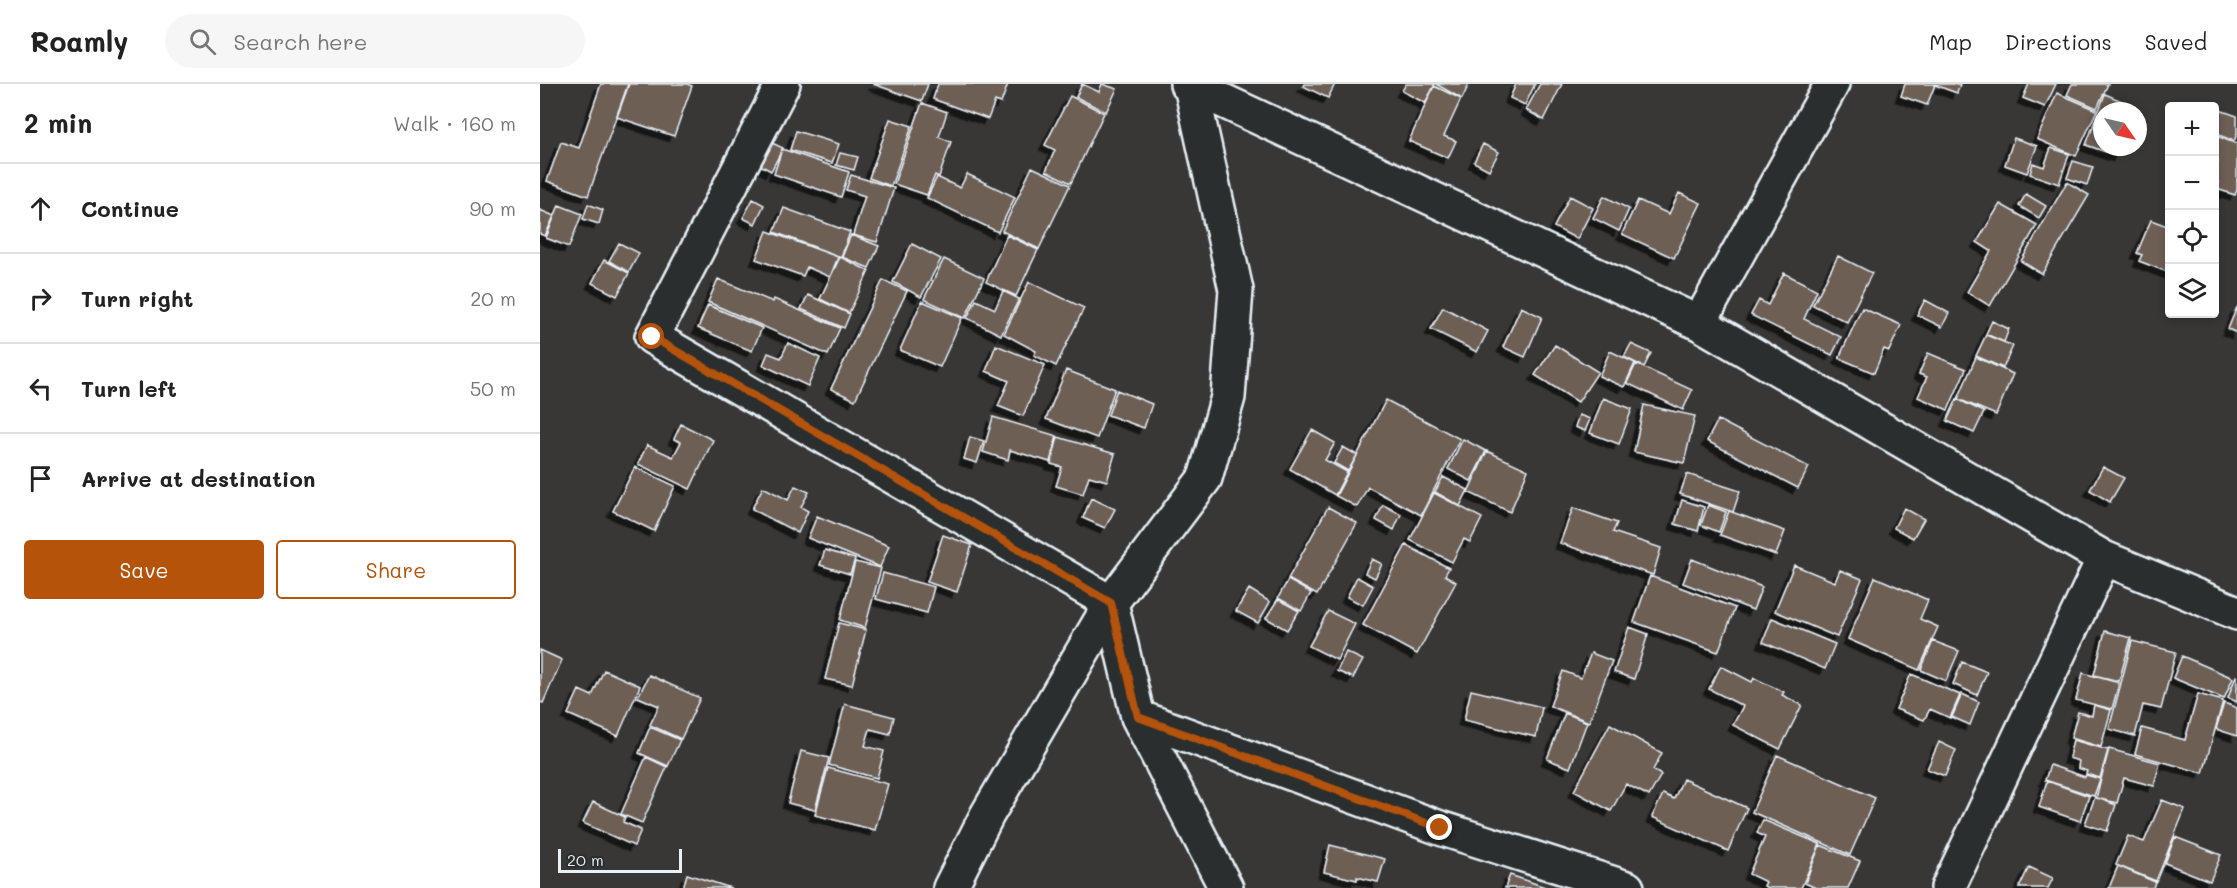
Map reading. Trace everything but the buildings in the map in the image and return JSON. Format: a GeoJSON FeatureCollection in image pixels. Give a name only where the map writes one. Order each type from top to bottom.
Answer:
{"type":"FeatureCollection","features":[{"type":"Feature","properties":{"kind":"street"},"geometry":{"type":"LineString","coordinates":[[783,84],[652,337],[1111,603],[1138,717],[1226,888]]}},
{"type":"Feature","properties":{"kind":"street"},"geometry":{"type":"LineString","coordinates":[[1699,323],[1832,84]]}},
{"type":"Feature","properties":{"kind":"street"},"geometry":{"type":"LineString","coordinates":[[950,888],[987,814],[1111,603],[1205,478],[1228,397],[1236,290],[1189,85]]}},
{"type":"Feature","properties":{"kind":"street"},"geometry":{"type":"LineString","coordinates":[[1189,85],[1699,323],[2104,558],[2237,613]]}},
{"type":"Feature","properties":{"kind":"street"},"geometry":{"type":"LineString","coordinates":[[1948,888],[2104,558]]}},
{"type":"Feature","properties":{"kind":"street"},"geometry":{"type":"LineString","coordinates":[[1138,717],[1440,828],[1627,888]]}},
{"type":"Feature","properties":{"kind":"route"},"geometry":{"type":"LineString","coordinates":[[652,337],[1111,603],[1138,717],[1440,828]]}}]}
